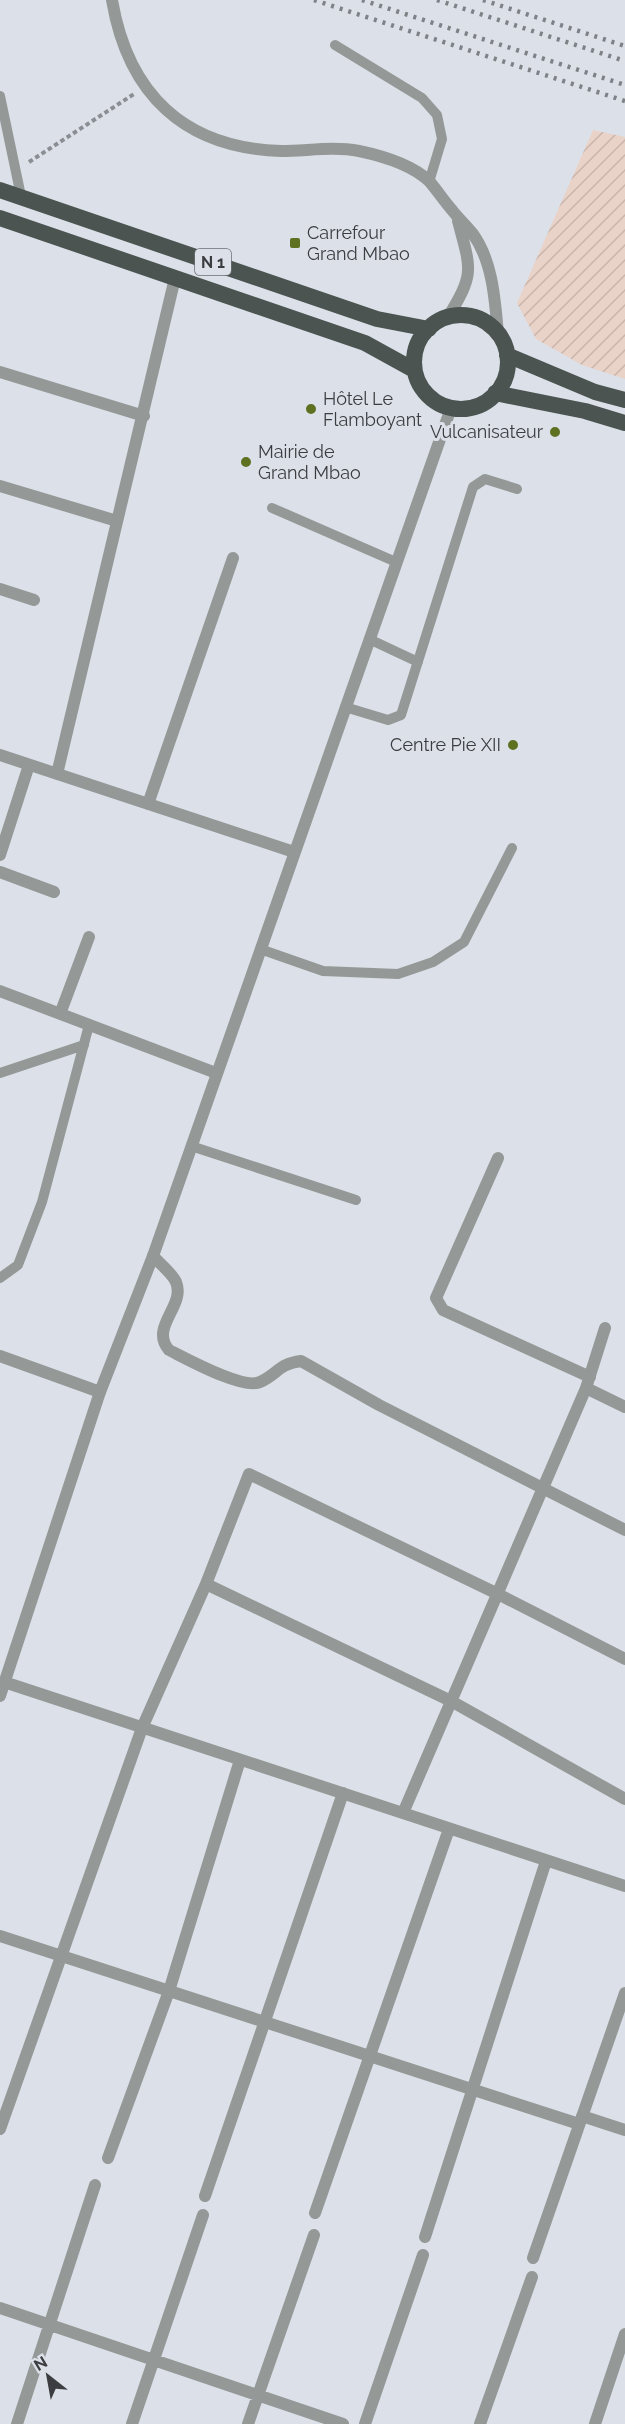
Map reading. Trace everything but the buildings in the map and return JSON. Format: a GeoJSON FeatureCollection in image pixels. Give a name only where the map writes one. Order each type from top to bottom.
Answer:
{"type":"FeatureCollection","features":[{"type":"Feature","properties":{"kind":"highway","name":"N 1"},"geometry":{"type":"LineString","coordinates":[[0,190],[377,319],[429,329]]}},
{"type":"Feature","properties":{"kind":"highway","name":"N 1"},"geometry":{"type":"LineString","coordinates":[[0,218],[365,343],[414,370]]}},
{"type":"Feature","properties":{"kind":"highway"},"geometry":{"type":"LineString","coordinates":[[448,317],[476,319],[490,326],[498,334],[507,355],[505,377],[495,393],[484,403],[473,407],[451,408],[440,405],[423,390],[414,370],[416,347],[429,329],[448,317]]}},
{"type":"Feature","properties":{"kind":"highway"},"geometry":{"type":"LineString","coordinates":[[507,355],[596,392],[625,400]]}},
{"type":"Feature","properties":{"kind":"highway"},"geometry":{"type":"LineString","coordinates":[[495,393],[585,411],[625,423]]}},
{"type":"Feature","properties":{"kind":"street"},"geometry":{"type":"LineString","coordinates":[[112,0],[117,27],[127,57],[145,87],[173,117],[200,132],[233,145],[281,151],[322,148],[357,151],[411,168],[429,182],[473,234],[484,257],[494,290],[498,334]]}},
{"type":"Feature","properties":{"kind":"street"},"geometry":{"type":"LineString","coordinates":[[448,317],[466,288],[470,270],[457,217]]}},
{"type":"Feature","properties":{"kind":"street"},"geometry":{"type":"LineString","coordinates":[[57,774],[175,278]]}},
{"type":"Feature","properties":{"kind":"street"},"geometry":{"type":"LineString","coordinates":[[0,372],[144,416]]}},
{"type":"Feature","properties":{"kind":"street"},"geometry":{"type":"LineString","coordinates":[[0,1696],[100,1392],[153,1256],[451,408]]}},
{"type":"Feature","properties":{"kind":"street"},"geometry":{"type":"LineString","coordinates":[[0,486],[117,521]]}},
{"type":"Feature","properties":{"kind":"street"},"geometry":{"type":"LineString","coordinates":[[148,804],[233,558]]}},
{"type":"Feature","properties":{"kind":"street"},"geometry":{"type":"LineString","coordinates":[[0,589],[34,600]]}},
{"type":"Feature","properties":{"kind":"street"},"geometry":{"type":"LineString","coordinates":[[0,755],[294,852]]}},
{"type":"Feature","properties":{"kind":"street"},"geometry":{"type":"LineString","coordinates":[[0,855],[29,765]]}},
{"type":"Feature","properties":{"kind":"street"},"geometry":{"type":"LineString","coordinates":[[0,872],[54,892]]}},
{"type":"Feature","properties":{"kind":"street"},"geometry":{"type":"LineString","coordinates":[[60,1014],[89,937]]}},
{"type":"Feature","properties":{"kind":"street"},"geometry":{"type":"LineString","coordinates":[[0,991],[216,1073]]}},
{"type":"Feature","properties":{"kind":"street"},"geometry":{"type":"LineString","coordinates":[[498,1158],[436,1298],[438,1304],[443,1310],[588,1382],[625,1407]]}},
{"type":"Feature","properties":{"kind":"street"},"geometry":{"type":"LineString","coordinates":[[153,1256],[175,1280],[178,1292],[162,1331],[163,1343],[169,1350],[243,1383],[259,1383],[287,1363],[301,1361],[379,1405],[625,1530]]}},
{"type":"Feature","properties":{"kind":"street"},"geometry":{"type":"LineString","coordinates":[[403,1813],[588,1382],[605,1328]]}},
{"type":"Feature","properties":{"kind":"street"},"geometry":{"type":"LineString","coordinates":[[0,1356],[100,1392]]}},
{"type":"Feature","properties":{"kind":"street"},"geometry":{"type":"LineString","coordinates":[[0,2129],[142,1728],[206,1584],[249,1474],[498,1594],[625,1659]]}},
{"type":"Feature","properties":{"kind":"street"},"geometry":{"type":"LineString","coordinates":[[206,1584],[451,1701],[625,1799]]}},
{"type":"Feature","properties":{"kind":"street"},"geometry":{"type":"LineString","coordinates":[[4,1682],[625,1886]]}},
{"type":"Feature","properties":{"kind":"street"},"geometry":{"type":"LineString","coordinates":[[108,2158],[169,1990],[240,1760]]}},
{"type":"Feature","properties":{"kind":"street"},"geometry":{"type":"LineString","coordinates":[[205,2196],[343,1794]]}},
{"type":"Feature","properties":{"kind":"street"},"geometry":{"type":"LineString","coordinates":[[315,2213],[449,1828]]}},
{"type":"Feature","properties":{"kind":"street"},"geometry":{"type":"LineString","coordinates":[[425,2237],[546,1861]]}},
{"type":"Feature","properties":{"kind":"street"},"geometry":{"type":"LineString","coordinates":[[0,1936],[472,2090],[625,2130]]}},
{"type":"Feature","properties":{"kind":"street"},"geometry":{"type":"LineString","coordinates":[[533,2258],[625,1993]]}},
{"type":"Feature","properties":{"kind":"street"},"geometry":{"type":"LineString","coordinates":[[17,2424],[95,2186]]}},
{"type":"Feature","properties":{"kind":"street"},"geometry":{"type":"LineString","coordinates":[[132,2424],[203,2215]]}},
{"type":"Feature","properties":{"kind":"street"},"geometry":{"type":"LineString","coordinates":[[248,2424],[314,2235]]}},
{"type":"Feature","properties":{"kind":"street"},"geometry":{"type":"LineString","coordinates":[[365,2424],[423,2255]]}},
{"type":"Feature","properties":{"kind":"street"},"geometry":{"type":"LineString","coordinates":[[480,2424],[532,2277]]}},
{"type":"Feature","properties":{"kind":"street"},"geometry":{"type":"LineString","coordinates":[[0,2308],[343,2424]]}},
{"type":"Feature","properties":{"kind":"street"},"geometry":{"type":"LineString","coordinates":[[595,2424],[625,2334]]}},
{"type":"Feature","properties":{"kind":"lane"},"geometry":{"type":"LineString","coordinates":[[335,45],[422,98],[437,115],[442,139],[429,182]]}},
{"type":"Feature","properties":{"kind":"lane"},"geometry":{"type":"LineString","coordinates":[[0,96],[21,196]]}},
{"type":"Feature","properties":{"kind":"lane"},"geometry":{"type":"LineString","coordinates":[[345,707],[388,720],[401,715],[473,487],[485,480],[517,489]]}},
{"type":"Feature","properties":{"kind":"lane"},"geometry":{"type":"LineString","coordinates":[[272,508],[396,562]]}},
{"type":"Feature","properties":{"kind":"lane"},"geometry":{"type":"LineString","coordinates":[[369,639],[418,662]]}},
{"type":"Feature","properties":{"kind":"lane"},"geometry":{"type":"LineString","coordinates":[[261,950],[323,971],[398,974],[433,962],[464,942],[512,848]]}},
{"type":"Feature","properties":{"kind":"lane"},"geometry":{"type":"LineString","coordinates":[[0,1278],[18,1265],[42,1202],[89,1025]]}},
{"type":"Feature","properties":{"kind":"lane"},"geometry":{"type":"LineString","coordinates":[[0,1073],[84,1045]]}},
{"type":"Feature","properties":{"kind":"lane"},"geometry":{"type":"LineString","coordinates":[[191,1146],[356,1200]]}},
{"type":"Feature","properties":{"kind":"path"},"geometry":{"type":"LineString","coordinates":[[15,170],[145,87]]}},
{"type":"Feature","properties":{"kind":"shaded area"},"geometry":{"type":"Polygon","coordinates":[[[593,130],[625,137],[625,379],[582,365],[536,339],[517,303],[593,130]]]}},
{"type":"Feature","properties":{"kind":"railway"},"geometry":{"type":"LineString","coordinates":[[314,0],[625,101]]}},
{"type":"Feature","properties":{"kind":"railway"},"geometry":{"type":"LineString","coordinates":[[362,0],[625,85]]}},
{"type":"Feature","properties":{"kind":"railway"},"geometry":{"type":"LineString","coordinates":[[437,0],[625,61]]}},
{"type":"Feature","properties":{"kind":"railway"},"geometry":{"type":"LineString","coordinates":[[483,0],[625,46]]}},
{"type":"Feature","properties":{"kind":"place","name":"Carrefour Grand Mbao"},"geometry":{"type":"Point","coordinates":[295,243]}},
{"type":"Feature","properties":{"kind":"place","name":"Hôtel Le Flamboyant"},"geometry":{"type":"Point","coordinates":[311,409]}},
{"type":"Feature","properties":{"kind":"place","name":"Vulcanisateur"},"geometry":{"type":"Point","coordinates":[555,432]}},
{"type":"Feature","properties":{"kind":"place","name":"Mairie de Grand Mbao"},"geometry":{"type":"Point","coordinates":[246,462]}},
{"type":"Feature","properties":{"kind":"place","name":"Centre Pie XII"},"geometry":{"type":"Point","coordinates":[513,745]}}]}
